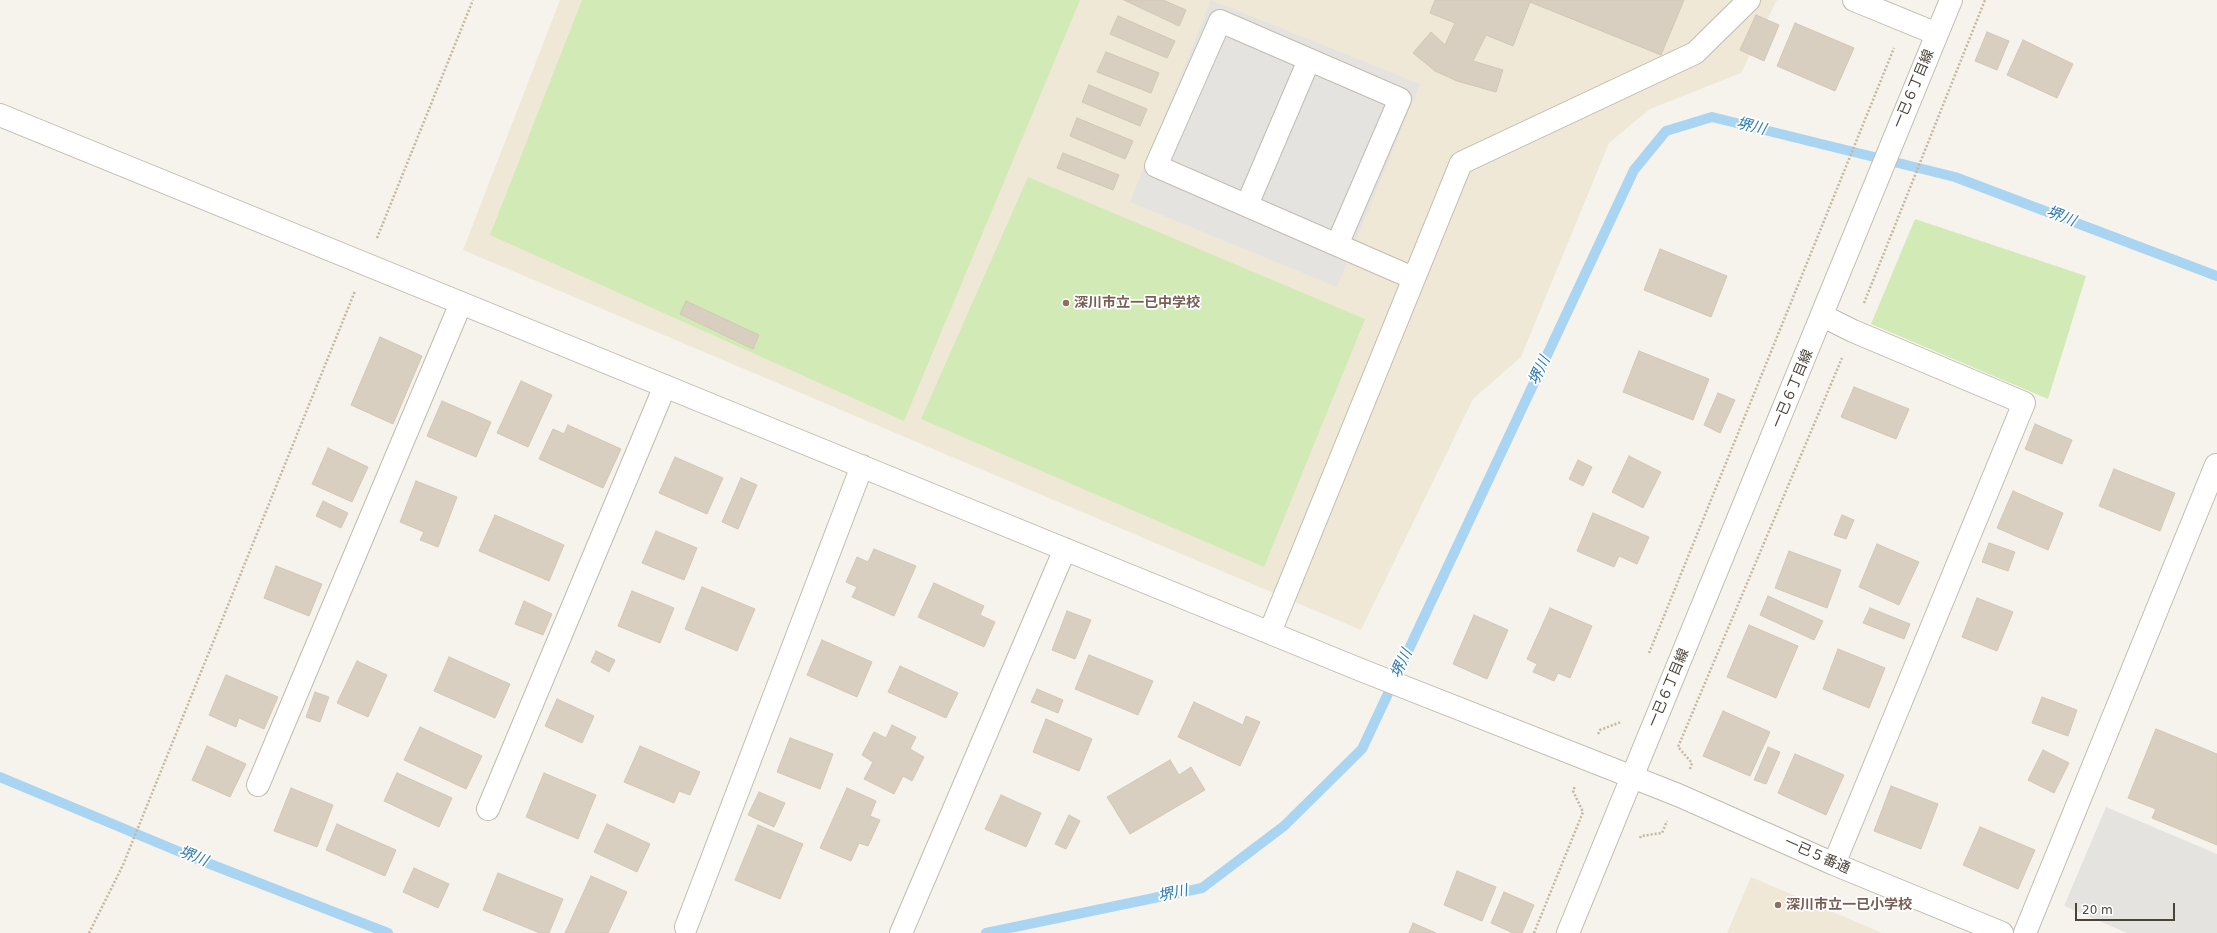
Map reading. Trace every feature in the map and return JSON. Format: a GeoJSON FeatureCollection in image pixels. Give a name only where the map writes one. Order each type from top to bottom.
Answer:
{"type":"FeatureCollection","features":[{"type":"Feature","properties":{"kind":"street"},"geometry":{"type":"LineString","coordinates":[[1270,632],[1460,163],[1695,53],[1749,0]]}},
{"type":"Feature","properties":{"kind":"street"},"geometry":{"type":"LineString","coordinates":[[1854,0],[1937,34]]}},
{"type":"Feature","properties":{"kind":"street","name":"一已６丁目線"},"geometry":{"type":"LineString","coordinates":[[1568,933],[1823,316],[1895,135],[1951,0]]}},
{"type":"Feature","properties":{"kind":"street"},"geometry":{"type":"LineString","coordinates":[[1337,245],[1400,99],[1220,21],[1156,166],[1247,205],[1337,245],[1414,278]]}},
{"type":"Feature","properties":{"kind":"street"},"geometry":{"type":"LineString","coordinates":[[1247,205],[1310,60]]}},
{"type":"Feature","properties":{"kind":"street","name":"一已５番通"},"geometry":{"type":"LineString","coordinates":[[0,115],[1361,670],[1678,794],[1834,864],[2002,933]]}},
{"type":"Feature","properties":{"kind":"street"},"geometry":{"type":"LineString","coordinates":[[258,785],[461,303]]}},
{"type":"Feature","properties":{"kind":"street"},"geometry":{"type":"LineString","coordinates":[[1823,316],[1853,331],[2024,403],[1834,864]]}},
{"type":"Feature","properties":{"kind":"street"},"geometry":{"type":"LineString","coordinates":[[488,809],[665,386]]}},
{"type":"Feature","properties":{"kind":"street"},"geometry":{"type":"LineString","coordinates":[[2025,933],[2216,465]]}},
{"type":"Feature","properties":{"kind":"street"},"geometry":{"type":"LineString","coordinates":[[686,927],[862,466]]}},
{"type":"Feature","properties":{"kind":"street"},"geometry":{"type":"LineString","coordinates":[[905,925],[1065,549]]}},
{"type":"Feature","properties":{"kind":"path"},"geometry":{"type":"LineString","coordinates":[[89,933],[123,865],[473,0]]}},
{"type":"Feature","properties":{"kind":"path"},"geometry":{"type":"LineString","coordinates":[[1638,843],[1641,836],[1662,833],[1692,764],[1678,747],[1853,331],[1902,204],[1985,0]]}},
{"type":"Feature","properties":{"kind":"path"},"geometry":{"type":"LineString","coordinates":[[1648,657],[1905,20]]}},
{"type":"Feature","properties":{"kind":"path"},"geometry":{"type":"LineString","coordinates":[[1534,933],[1583,812],[1573,791],[1586,757],[1600,730],[1621,724],[1624,716]]}},
{"type":"Feature","properties":{"kind":"shaded area","name":"深川市立一已中学校"},"geometry":{"type":"Polygon","coordinates":[[[560,0],[1777,0],[1741,73],[1650,109],[1609,143],[1521,357],[1473,399],[1361,630],[463,250],[560,0]]]}},
{"type":"Feature","properties":{"kind":"shaded area"},"geometry":{"type":"Polygon","coordinates":[[[1211,0],[1420,84],[1337,287],[1130,202],[1211,0]]]}},
{"type":"Feature","properties":{"kind":"shaded area"},"geometry":{"type":"Polygon","coordinates":[[[2106,807],[2217,854],[2217,933],[2127,933],[2064,906],[2106,807]]]}},
{"type":"Feature","properties":{"kind":"shaded area","name":"深川市立一已小学校"},"geometry":{"type":"Polygon","coordinates":[[[1751,877],[1882,933],[1727,933],[1751,877]]]}},
{"type":"Feature","properties":{"kind":"green space"},"geometry":{"type":"Polygon","coordinates":[[[582,0],[1080,0],[904,421],[490,235],[582,0]]]}},
{"type":"Feature","properties":{"kind":"green space"},"geometry":{"type":"Polygon","coordinates":[[[1028,177],[1365,319],[1264,567],[921,419],[1028,177]]]}},
{"type":"Feature","properties":{"kind":"green space"},"geometry":{"type":"Polygon","coordinates":[[[1915,219],[2086,276],[2048,399],[1871,324],[1915,219]]]}},
{"type":"Feature","properties":{"kind":"building"},"geometry":{"type":"Polygon","coordinates":[[[1124,0],[1163,0],[1186,10],[1179,26],[1124,0]]]}},
{"type":"Feature","properties":{"kind":"building"},"geometry":{"type":"Polygon","coordinates":[[[1435,0],[1684,0],[1661,55],[1530,2],[1513,46],[1486,35],[1473,61],[1503,70],[1496,92],[1457,81],[1435,71],[1413,53],[1431,32],[1445,45],[1455,23],[1430,13],[1435,0]]]}},
{"type":"Feature","properties":{"kind":"building"},"geometry":{"type":"Polygon","coordinates":[[[1756,15],[1779,25],[1764,61],[1740,50],[1756,15]]]}},
{"type":"Feature","properties":{"kind":"building"},"geometry":{"type":"Polygon","coordinates":[[[1118,16],[1175,41],[1167,58],[1110,34],[1118,16]]]}},
{"type":"Feature","properties":{"kind":"building"},"geometry":{"type":"Polygon","coordinates":[[[1795,23],[1854,48],[1835,91],[1777,66],[1795,23]]]}},
{"type":"Feature","properties":{"kind":"building"},"geometry":{"type":"Polygon","coordinates":[[[1987,32],[2009,41],[1997,70],[1975,61],[1987,32]]]}},
{"type":"Feature","properties":{"kind":"building"},"geometry":{"type":"Polygon","coordinates":[[[2023,40],[2073,64],[2057,98],[2007,75],[2023,40]]]}},
{"type":"Feature","properties":{"kind":"building"},"geometry":{"type":"Polygon","coordinates":[[[1106,52],[1159,73],[1151,93],[1097,72],[1106,52]]]}},
{"type":"Feature","properties":{"kind":"building"},"geometry":{"type":"Polygon","coordinates":[[[1089,85],[1147,109],[1140,126],[1082,102],[1089,85]]]}},
{"type":"Feature","properties":{"kind":"building"},"geometry":{"type":"Polygon","coordinates":[[[1077,118],[1133,141],[1125,159],[1070,136],[1077,118]]]}},
{"type":"Feature","properties":{"kind":"building"},"geometry":{"type":"Polygon","coordinates":[[[1063,153],[1119,175],[1113,190],[1057,168],[1063,153]]]}},
{"type":"Feature","properties":{"kind":"building"},"geometry":{"type":"Polygon","coordinates":[[[1660,249],[1727,276],[1711,317],[1644,290],[1660,249]]]}},
{"type":"Feature","properties":{"kind":"building"},"geometry":{"type":"Polygon","coordinates":[[[686,301],[759,335],[753,349],[680,314],[686,301]]]}},
{"type":"Feature","properties":{"kind":"building"},"geometry":{"type":"Polygon","coordinates":[[[380,337],[422,356],[393,424],[351,405],[380,337]]]}},
{"type":"Feature","properties":{"kind":"building"},"geometry":{"type":"Polygon","coordinates":[[[1639,351],[1709,379],[1693,420],[1623,392],[1639,351]]]}},
{"type":"Feature","properties":{"kind":"building"},"geometry":{"type":"Polygon","coordinates":[[[521,381],[552,395],[528,447],[497,433],[521,381]]]}},
{"type":"Feature","properties":{"kind":"building"},"geometry":{"type":"Polygon","coordinates":[[[1854,387],[1909,409],[1896,439],[1841,417],[1854,387]]]}},
{"type":"Feature","properties":{"kind":"building"},"geometry":{"type":"Polygon","coordinates":[[[1718,393],[1735,400],[1720,433],[1704,425],[1718,393]]]}},
{"type":"Feature","properties":{"kind":"building"},"geometry":{"type":"Polygon","coordinates":[[[442,401],[491,422],[476,457],[427,436],[442,401]]]}},
{"type":"Feature","properties":{"kind":"building"},"geometry":{"type":"Polygon","coordinates":[[[2035,424],[2072,440],[2062,464],[2025,449],[2035,424]]]}},
{"type":"Feature","properties":{"kind":"building"},"geometry":{"type":"Polygon","coordinates":[[[568,425],[621,449],[603,488],[539,459],[553,429],[564,434],[568,425]]]}},
{"type":"Feature","properties":{"kind":"building"},"geometry":{"type":"Polygon","coordinates":[[[328,448],[368,467],[352,502],[312,484],[328,448]]]}},
{"type":"Feature","properties":{"kind":"building"},"geometry":{"type":"Polygon","coordinates":[[[1629,456],[1661,472],[1643,508],[1612,492],[1629,456]]]}},
{"type":"Feature","properties":{"kind":"building"},"geometry":{"type":"Polygon","coordinates":[[[675,457],[723,478],[707,514],[659,493],[675,457]]]}},
{"type":"Feature","properties":{"kind":"building"},"geometry":{"type":"Polygon","coordinates":[[[1578,460],[1592,467],[1583,486],[1569,479],[1578,460]]]}},
{"type":"Feature","properties":{"kind":"building"},"geometry":{"type":"Polygon","coordinates":[[[2114,469],[2175,493],[2160,531],[2099,506],[2114,469]]]}},
{"type":"Feature","properties":{"kind":"building"},"geometry":{"type":"Polygon","coordinates":[[[741,478],[757,485],[738,529],[722,522],[741,478]]]}},
{"type":"Feature","properties":{"kind":"building"},"geometry":{"type":"Polygon","coordinates":[[[416,481],[457,497],[438,547],[420,540],[424,532],[400,522],[416,481]]]}},
{"type":"Feature","properties":{"kind":"building"},"geometry":{"type":"Polygon","coordinates":[[[2013,491],[2063,513],[2048,550],[1997,528],[2013,491]]]}},
{"type":"Feature","properties":{"kind":"building"},"geometry":{"type":"Polygon","coordinates":[[[323,501],[348,513],[341,528],[316,516],[323,501]]]}},
{"type":"Feature","properties":{"kind":"building"},"geometry":{"type":"Polygon","coordinates":[[[1593,513],[1649,537],[1637,564],[1619,556],[1614,567],[1577,551],[1593,513]]]}},
{"type":"Feature","properties":{"kind":"building"},"geometry":{"type":"Polygon","coordinates":[[[495,515],[564,545],[549,581],[479,551],[495,515]]]}},
{"type":"Feature","properties":{"kind":"building"},"geometry":{"type":"Polygon","coordinates":[[[1842,515],[1854,520],[1846,539],[1834,535],[1842,515]]]}},
{"type":"Feature","properties":{"kind":"building"},"geometry":{"type":"Polygon","coordinates":[[[656,531],[697,548],[684,580],[642,563],[656,531]]]}},
{"type":"Feature","properties":{"kind":"building"},"geometry":{"type":"Polygon","coordinates":[[[1989,543],[2015,552],[2008,571],[1982,562],[1989,543]]]}},
{"type":"Feature","properties":{"kind":"building"},"geometry":{"type":"Polygon","coordinates":[[[1877,544],[1919,562],[1899,605],[1859,587],[1877,544]]]}},
{"type":"Feature","properties":{"kind":"building"},"geometry":{"type":"Polygon","coordinates":[[[874,549],[916,566],[894,616],[852,597],[857,587],[846,582],[857,557],[868,562],[874,549]]]}},
{"type":"Feature","properties":{"kind":"building"},"geometry":{"type":"Polygon","coordinates":[[[1789,551],[1841,570],[1827,608],[1775,588],[1789,551]]]}},
{"type":"Feature","properties":{"kind":"building"},"geometry":{"type":"Polygon","coordinates":[[[276,566],[322,584],[309,616],[264,598],[276,566]]]}},
{"type":"Feature","properties":{"kind":"building"},"geometry":{"type":"Polygon","coordinates":[[[934,583],[984,606],[980,615],[995,622],[984,647],[918,617],[934,583]]]}},
{"type":"Feature","properties":{"kind":"building"},"geometry":{"type":"Polygon","coordinates":[[[702,587],[755,609],[737,651],[685,629],[702,587]]]}},
{"type":"Feature","properties":{"kind":"building"},"geometry":{"type":"Polygon","coordinates":[[[632,591],[674,608],[660,643],[618,626],[632,591]]]}},
{"type":"Feature","properties":{"kind":"building"},"geometry":{"type":"Polygon","coordinates":[[[1768,596],[1823,621],[1814,640],[1760,615],[1768,596]]]}},
{"type":"Feature","properties":{"kind":"building"},"geometry":{"type":"Polygon","coordinates":[[[1977,598],[2013,612],[1997,651],[1962,637],[1977,598]]]}},
{"type":"Feature","properties":{"kind":"building"},"geometry":{"type":"Polygon","coordinates":[[[524,601],[552,614],[543,635],[515,624],[524,601]]]}},
{"type":"Feature","properties":{"kind":"building"},"geometry":{"type":"Polygon","coordinates":[[[1550,608],[1592,626],[1570,678],[1558,673],[1554,681],[1533,672],[1537,664],[1527,659],[1550,608]]]}},
{"type":"Feature","properties":{"kind":"building"},"geometry":{"type":"Polygon","coordinates":[[[1870,608],[1910,624],[1904,639],[1863,623],[1870,608]]]}},
{"type":"Feature","properties":{"kind":"building"},"geometry":{"type":"Polygon","coordinates":[[[1067,611],[1091,620],[1075,659],[1052,650],[1067,611]]]}},
{"type":"Feature","properties":{"kind":"building"},"geometry":{"type":"Polygon","coordinates":[[[1474,615],[1508,630],[1487,679],[1453,664],[1474,615]]]}},
{"type":"Feature","properties":{"kind":"building"},"geometry":{"type":"Polygon","coordinates":[[[1749,625],[1798,646],[1776,698],[1727,677],[1749,625]]]}},
{"type":"Feature","properties":{"kind":"building"},"geometry":{"type":"Polygon","coordinates":[[[822,640],[872,662],[857,697],[807,675],[822,640]]]}},
{"type":"Feature","properties":{"kind":"building"},"geometry":{"type":"Polygon","coordinates":[[[1838,649],[1885,668],[1869,708],[1823,689],[1838,649]]]}},
{"type":"Feature","properties":{"kind":"building"},"geometry":{"type":"Polygon","coordinates":[[[596,651],[615,660],[609,672],[591,662],[596,651]]]}},
{"type":"Feature","properties":{"kind":"building"},"geometry":{"type":"Polygon","coordinates":[[[1089,655],[1153,681],[1138,715],[1075,689],[1089,655]]]}},
{"type":"Feature","properties":{"kind":"building"},"geometry":{"type":"Polygon","coordinates":[[[449,657],[510,684],[495,718],[434,691],[449,657]]]}},
{"type":"Feature","properties":{"kind":"building"},"geometry":{"type":"Polygon","coordinates":[[[357,661],[387,675],[368,717],[337,703],[357,661]]]}},
{"type":"Feature","properties":{"kind":"building"},"geometry":{"type":"Polygon","coordinates":[[[900,666],[958,693],[946,718],[888,692],[900,666]]]}},
{"type":"Feature","properties":{"kind":"building"},"geometry":{"type":"Polygon","coordinates":[[[226,675],[278,697],[264,729],[239,718],[236,727],[209,715],[226,675]]]}},
{"type":"Feature","properties":{"kind":"building"},"geometry":{"type":"Polygon","coordinates":[[[1037,689],[1063,700],[1058,713],[1031,702],[1037,689]]]}},
{"type":"Feature","properties":{"kind":"building"},"geometry":{"type":"Polygon","coordinates":[[[315,692],[329,697],[320,722],[306,717],[315,692]]]}},
{"type":"Feature","properties":{"kind":"building"},"geometry":{"type":"Polygon","coordinates":[[[2042,697],[2077,710],[2068,736],[2032,723],[2042,697]]]}},
{"type":"Feature","properties":{"kind":"building"},"geometry":{"type":"Polygon","coordinates":[[[557,699],[594,716],[582,743],[545,726],[557,699]]]}},
{"type":"Feature","properties":{"kind":"building"},"geometry":{"type":"Polygon","coordinates":[[[1194,702],[1243,725],[1246,716],[1260,722],[1240,766],[1178,737],[1194,702]]]}},
{"type":"Feature","properties":{"kind":"building"},"geometry":{"type":"Polygon","coordinates":[[[1723,711],[1770,732],[1750,776],[1703,756],[1723,711]]]}},
{"type":"Feature","properties":{"kind":"building"},"geometry":{"type":"Polygon","coordinates":[[[1046,719],[1092,739],[1079,771],[1033,752],[1046,719]]]}},
{"type":"Feature","properties":{"kind":"building"},"geometry":{"type":"Polygon","coordinates":[[[892,725],[916,737],[910,749],[924,757],[912,781],[903,776],[894,794],[864,779],[873,762],[862,755],[874,732],[886,738],[892,725]]]}},
{"type":"Feature","properties":{"kind":"building"},"geometry":{"type":"Polygon","coordinates":[[[420,727],[482,756],[466,789],[404,760],[420,727]]]}},
{"type":"Feature","properties":{"kind":"building"},"geometry":{"type":"Polygon","coordinates":[[[2156,729],[2217,754],[2217,845],[2152,818],[2156,809],[2128,798],[2156,729]]]}},
{"type":"Feature","properties":{"kind":"building"},"geometry":{"type":"Polygon","coordinates":[[[790,738],[833,754],[820,789],[777,772],[790,738]]]}},
{"type":"Feature","properties":{"kind":"building"},"geometry":{"type":"Polygon","coordinates":[[[207,746],[246,764],[230,797],[192,780],[207,746]]]}},
{"type":"Feature","properties":{"kind":"building"},"geometry":{"type":"Polygon","coordinates":[[[640,746],[700,772],[690,795],[679,791],[674,803],[624,782],[640,746]]]}},
{"type":"Feature","properties":{"kind":"building"},"geometry":{"type":"Polygon","coordinates":[[[1768,747],[1780,752],[1766,784],[1754,780],[1768,747]]]}},
{"type":"Feature","properties":{"kind":"building"},"geometry":{"type":"Polygon","coordinates":[[[2043,750],[2069,763],[2054,793],[2028,780],[2043,750]]]}},
{"type":"Feature","properties":{"kind":"building"},"geometry":{"type":"Polygon","coordinates":[[[1795,754],[1844,775],[1826,815],[1778,793],[1795,754]]]}},
{"type":"Feature","properties":{"kind":"building"},"geometry":{"type":"Polygon","coordinates":[[[1170,760],[1179,775],[1191,767],[1205,790],[1130,834],[1107,797],[1170,760]]]}},
{"type":"Feature","properties":{"kind":"building"},"geometry":{"type":"Polygon","coordinates":[[[397,773],[452,798],[439,827],[384,801],[397,773]]]}},
{"type":"Feature","properties":{"kind":"building"},"geometry":{"type":"Polygon","coordinates":[[[544,773],[596,795],[578,839],[526,817],[544,773]]]}},
{"type":"Feature","properties":{"kind":"building"},"geometry":{"type":"Polygon","coordinates":[[[1891,786],[1938,804],[1921,849],[1874,831],[1891,786]]]}},
{"type":"Feature","properties":{"kind":"building"},"geometry":{"type":"Polygon","coordinates":[[[291,788],[333,805],[317,847],[274,831],[291,788]]]}},
{"type":"Feature","properties":{"kind":"building"},"geometry":{"type":"Polygon","coordinates":[[[847,788],[876,801],[870,816],[880,820],[868,846],[859,843],[851,861],[820,848],[847,788]]]}},
{"type":"Feature","properties":{"kind":"building"},"geometry":{"type":"Polygon","coordinates":[[[759,792],[785,803],[774,827],[748,815],[759,792]]]}},
{"type":"Feature","properties":{"kind":"building"},"geometry":{"type":"Polygon","coordinates":[[[1001,795],[1041,813],[1026,847],[985,829],[1001,795]]]}},
{"type":"Feature","properties":{"kind":"building"},"geometry":{"type":"Polygon","coordinates":[[[1069,815],[1080,821],[1066,849],[1055,844],[1069,815]]]}},
{"type":"Feature","properties":{"kind":"building"},"geometry":{"type":"Polygon","coordinates":[[[337,824],[396,850],[385,876],[326,850],[337,824]]]}},
{"type":"Feature","properties":{"kind":"building"},"geometry":{"type":"Polygon","coordinates":[[[607,824],[650,844],[637,872],[594,852],[607,824]]]}},
{"type":"Feature","properties":{"kind":"building"},"geometry":{"type":"Polygon","coordinates":[[[758,825],[803,844],[780,899],[735,880],[758,825]]]}},
{"type":"Feature","properties":{"kind":"building"},"geometry":{"type":"Polygon","coordinates":[[[1980,827],[2035,850],[2018,889],[1963,865],[1980,827]]]}},
{"type":"Feature","properties":{"kind":"building"},"geometry":{"type":"Polygon","coordinates":[[[414,868],[449,884],[438,908],[403,892],[414,868]]]}},
{"type":"Feature","properties":{"kind":"building"},"geometry":{"type":"Polygon","coordinates":[[[1457,871],[1496,887],[1482,921],[1444,905],[1457,871]]]}},
{"type":"Feature","properties":{"kind":"building"},"geometry":{"type":"Polygon","coordinates":[[[498,873],[563,899],[549,933],[540,933],[483,910],[498,873]]]}},
{"type":"Feature","properties":{"kind":"building"},"geometry":{"type":"Polygon","coordinates":[[[591,876],[627,892],[608,933],[565,933],[591,876]]]}},
{"type":"Feature","properties":{"kind":"building"},"geometry":{"type":"Polygon","coordinates":[[[1504,892],[1534,905],[1522,933],[1513,933],[1491,923],[1504,892]]]}},
{"type":"Feature","properties":{"kind":"building"},"geometry":{"type":"Polygon","coordinates":[[[1413,923],[1436,933],[1409,933],[1413,923]]]}},
{"type":"Feature","properties":{"kind":"waterway","name":"堺川"},"geometry":{"type":"LineString","coordinates":[[986,933],[1202,888],[1284,826],[1362,749],[1634,170],[1666,131],[1712,117],[1955,177],[2217,276]]}},
{"type":"Feature","properties":{"kind":"waterway","name":"堺川"},"geometry":{"type":"LineString","coordinates":[[0,777],[192,857],[388,933]]}},
{"type":"Feature","properties":{"kind":"place","name":"深川市立一已中学校"},"geometry":{"type":"Point","coordinates":[1066,303]}},
{"type":"Feature","properties":{"kind":"place","name":"深川市立一已小学校"},"geometry":{"type":"Point","coordinates":[1778,905]}}]}
